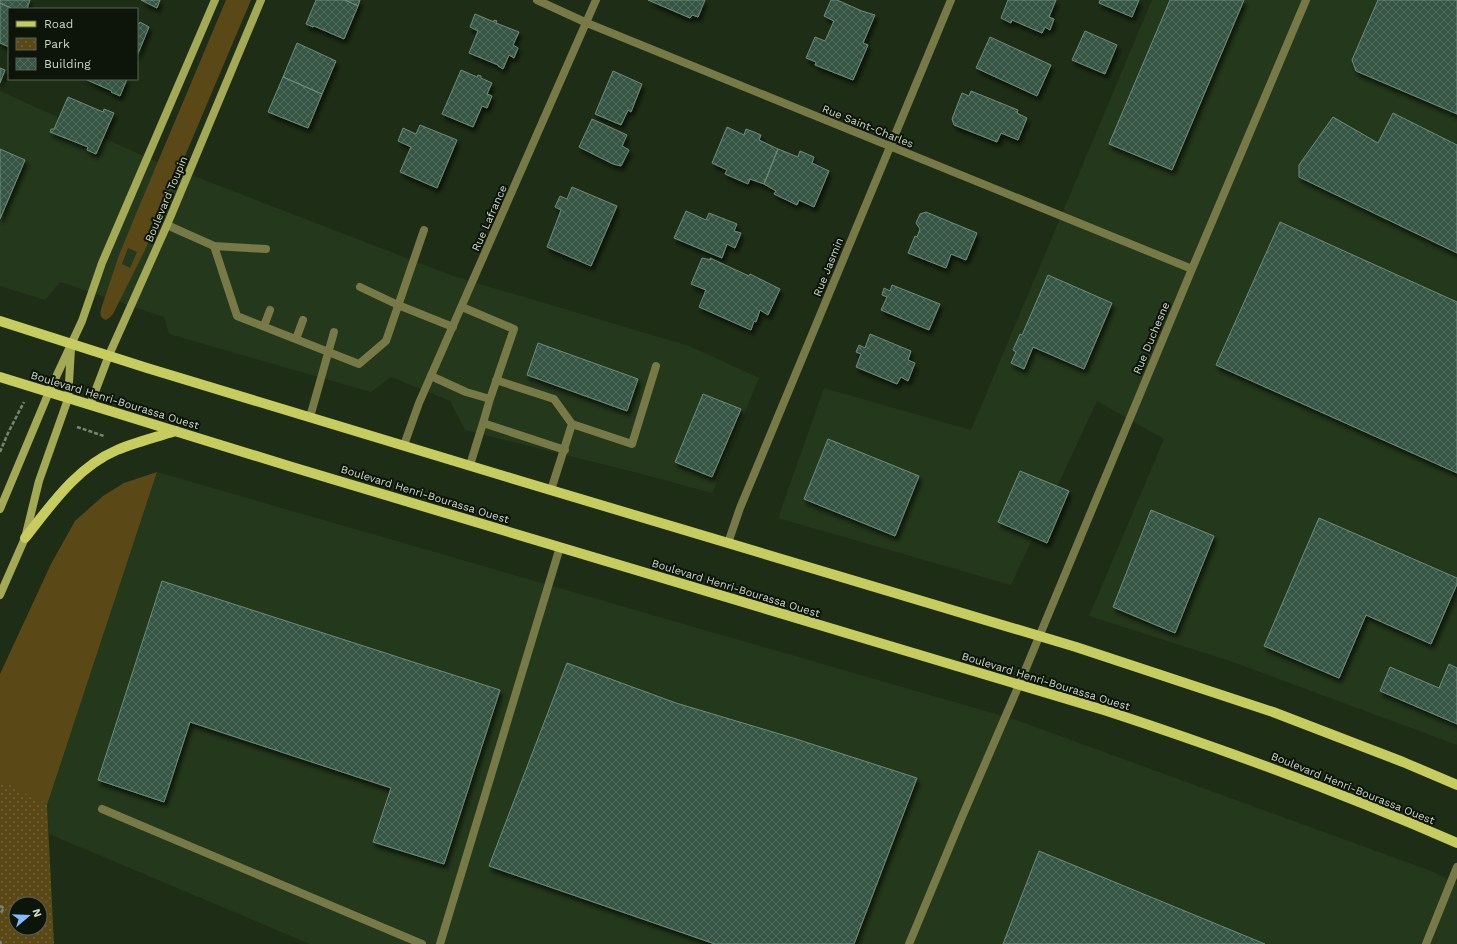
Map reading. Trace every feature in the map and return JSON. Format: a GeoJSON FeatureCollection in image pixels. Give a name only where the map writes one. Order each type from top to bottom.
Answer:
{"type":"FeatureCollection","features":[{"type":"Feature","properties":{"kind":"main road"},"geometry":{"type":"LineString","coordinates":[[0,321],[310,417],[404,444],[551,490],[1136,666],[1272,712],[1382,754],[1457,785]]}},
{"type":"Feature","properties":{"kind":"main road","name":"Boulevard Henri-Bourassa Ouest"},"geometry":{"type":"LineString","coordinates":[[0,377],[292,468],[1108,711],[1201,743],[1389,813],[1457,843]]}},
{"type":"Feature","properties":{"kind":"main road"},"geometry":{"type":"LineString","coordinates":[[25,538],[65,489],[84,471],[98,461],[116,450],[176,431]]}},
{"type":"Feature","properties":{"kind":"street"},"geometry":{"type":"LineString","coordinates":[[0,509],[49,392],[82,321],[102,263],[215,0]]}},
{"type":"Feature","properties":{"kind":"street","name":"Boulevard Toupin"},"geometry":{"type":"LineString","coordinates":[[90,405],[109,355],[167,225],[261,0]]}},
{"type":"Feature","properties":{"kind":"street","name":"Rue Saint-Charles"},"geometry":{"type":"LineString","coordinates":[[537,0],[587,23],[1192,269]]}},
{"type":"Feature","properties":{"kind":"street","name":"Rue Lafrance"},"geometry":{"type":"LineString","coordinates":[[404,444],[419,402],[596,0]]}},
{"type":"Feature","properties":{"kind":"street","name":"Rue Jasmin"},"geometry":{"type":"LineString","coordinates":[[728,543],[740,508],[889,146],[951,0]]}},
{"type":"Feature","properties":{"kind":"street","name":"Rue Duchesne"},"geometry":{"type":"LineString","coordinates":[[909,944],[962,817],[1020,685],[1192,269],[1306,0]]}},
{"type":"Feature","properties":{"kind":"street"},"geometry":{"type":"LineString","coordinates":[[167,225],[214,246],[266,249]]}},
{"type":"Feature","properties":{"kind":"street"},"geometry":{"type":"LineString","coordinates":[[214,246],[237,316],[359,364],[386,341],[424,230]]}},
{"type":"Feature","properties":{"kind":"street"},"geometry":{"type":"LineString","coordinates":[[360,287],[398,305],[453,326]]}},
{"type":"Feature","properties":{"kind":"street"},"geometry":{"type":"LineString","coordinates":[[462,307],[514,329],[496,380],[484,423],[470,464]]}},
{"type":"Feature","properties":{"kind":"street"},"geometry":{"type":"LineString","coordinates":[[264,326],[270,310]]}},
{"type":"Feature","properties":{"kind":"street"},"geometry":{"type":"LineString","coordinates":[[296,339],[302,320]]}},
{"type":"Feature","properties":{"kind":"street"},"geometry":{"type":"LineString","coordinates":[[310,417],[334,332]]}},
{"type":"Feature","properties":{"kind":"street"},"geometry":{"type":"LineString","coordinates":[[0,595],[25,538],[39,481],[68,399],[71,344]]}},
{"type":"Feature","properties":{"kind":"street"},"geometry":{"type":"LineString","coordinates":[[496,380],[554,399],[572,424],[632,444],[656,366]]}},
{"type":"Feature","properties":{"kind":"street"},"geometry":{"type":"LineString","coordinates":[[431,376],[466,392],[490,399]]}},
{"type":"Feature","properties":{"kind":"street"},"geometry":{"type":"LineString","coordinates":[[484,423],[565,450]]}},
{"type":"Feature","properties":{"kind":"street"},"geometry":{"type":"LineString","coordinates":[[551,490],[565,450],[572,424]]}},
{"type":"Feature","properties":{"kind":"street"},"geometry":{"type":"LineString","coordinates":[[440,944],[560,547]]}},
{"type":"Feature","properties":{"kind":"street"},"geometry":{"type":"LineString","coordinates":[[102,809],[422,944]]}},
{"type":"Feature","properties":{"kind":"street"},"geometry":{"type":"LineString","coordinates":[[1426,944],[1457,867]]}},
{"type":"Feature","properties":{"kind":"path"},"geometry":{"type":"LineString","coordinates":[[0,452],[19,410]]}},
{"type":"Feature","properties":{"kind":"path"},"geometry":{"type":"LineString","coordinates":[[75,427],[109,437]]}},
{"type":"Feature","properties":{"kind":"path"},"geometry":{"type":"LineString","coordinates":[[0,906],[4,908],[0,914]]}},
{"type":"Feature","properties":{"kind":"shaded area"},"geometry":{"type":"Polygon","coordinates":[[[1152,0],[1457,0],[1457,745],[1233,662],[1089,616],[1164,439],[1097,401],[1011,585],[778,518],[824,388],[971,430],[1152,0]]]}},
{"type":"Feature","properties":{"kind":"shaded area"},"geometry":{"type":"Polygon","coordinates":[[[0,91],[150,159],[453,276],[689,346],[759,378],[712,493],[465,430],[450,401],[391,377],[371,392],[169,334],[164,317],[60,282],[45,300],[0,286],[0,91]]]}},
{"type":"Feature","properties":{"kind":"shaded area"},"geometry":{"type":"Polygon","coordinates":[[[157,472],[1013,719],[1431,871],[1457,883],[1457,944],[310,944],[49,834],[47,805],[157,472]]]}},
{"type":"Feature","properties":{"kind":"green space"},"geometry":{"type":"Polygon","coordinates":[[[226,0],[251,0],[146,248],[113,314],[106,320],[101,316],[101,309],[119,255],[226,0]],[[128,248],[122,264],[130,268],[137,252],[128,248]]]}},
{"type":"Feature","properties":{"kind":"green space"},"geometry":{"type":"Polygon","coordinates":[[[157,472],[47,805],[0,782],[0,674],[51,564],[75,521],[103,496],[124,483],[157,472]]]}},
{"type":"Feature","properties":{"kind":"green space"},"geometry":{"type":"Polygon","coordinates":[[[0,780],[47,805],[54,944],[0,944],[0,780]]]}},
{"type":"Feature","properties":{"kind":"building"},"geometry":{"type":"Polygon","coordinates":[[[0,0],[30,0],[27,8],[11,8],[0,3],[0,0]]]}},
{"type":"Feature","properties":{"kind":"building"},"geometry":{"type":"Polygon","coordinates":[[[141,0],[160,0],[157,8],[141,0]]]}},
{"type":"Feature","properties":{"kind":"building"},"geometry":{"type":"Polygon","coordinates":[[[316,0],[345,0],[358,6],[344,39],[306,24],[316,0]]]}},
{"type":"Feature","properties":{"kind":"building"},"geometry":{"type":"Polygon","coordinates":[[[345,0],[360,0],[358,6],[345,0]]]}},
{"type":"Feature","properties":{"kind":"building"},"geometry":{"type":"Polygon","coordinates":[[[648,0],[705,0],[698,17],[692,15],[690,18],[648,0]]]}},
{"type":"Feature","properties":{"kind":"building"},"geometry":{"type":"Polygon","coordinates":[[[831,0],[837,0],[875,15],[863,43],[868,45],[853,80],[815,65],[816,62],[806,58],[815,37],[825,41],[834,21],[824,16],[831,0]]]}},
{"type":"Feature","properties":{"kind":"building"},"geometry":{"type":"Polygon","coordinates":[[[1008,0],[1056,0],[1049,17],[1054,19],[1050,30],[1045,27],[1042,33],[1012,20],[1011,23],[1001,18],[1008,0]]]}},
{"type":"Feature","properties":{"kind":"building"},"geometry":{"type":"Polygon","coordinates":[[[1100,0],[1139,0],[1132,17],[1099,3],[1100,0]]]}},
{"type":"Feature","properties":{"kind":"building"},"geometry":{"type":"Polygon","coordinates":[[[1170,0],[1244,0],[1172,170],[1109,144],[1170,0]]]}},
{"type":"Feature","properties":{"kind":"building"},"geometry":{"type":"Polygon","coordinates":[[[1378,0],[1457,0],[1457,114],[1356,71],[1352,60],[1378,0]]]}},
{"type":"Feature","properties":{"kind":"building"},"geometry":{"type":"Polygon","coordinates":[[[0,3],[11,8],[8,8],[8,47],[0,43],[0,3]]]}},
{"type":"Feature","properties":{"kind":"building"},"geometry":{"type":"Polygon","coordinates":[[[475,14],[494,22],[494,20],[497,21],[496,23],[519,32],[513,45],[518,48],[514,58],[509,55],[503,69],[498,65],[469,53],[478,31],[470,27],[475,14]]]}},
{"type":"Feature","properties":{"kind":"building"},"geometry":{"type":"Polygon","coordinates":[[[140,22],[149,27],[138,54],[138,24],[140,22]]]}},
{"type":"Feature","properties":{"kind":"building"},"geometry":{"type":"Polygon","coordinates":[[[1085,31],[1117,45],[1105,74],[1072,60],[1085,31]]]}},
{"type":"Feature","properties":{"kind":"building"},"geometry":{"type":"Polygon","coordinates":[[[990,37],[1051,65],[1037,96],[976,68],[990,37]]]}},
{"type":"Feature","properties":{"kind":"building"},"geometry":{"type":"Polygon","coordinates":[[[297,43],[336,61],[322,94],[283,77],[297,43]]]}},
{"type":"Feature","properties":{"kind":"building"},"geometry":{"type":"Polygon","coordinates":[[[0,68],[5,70],[0,83],[0,68]]]}},
{"type":"Feature","properties":{"kind":"building"},"geometry":{"type":"Polygon","coordinates":[[[461,70],[477,77],[478,75],[481,76],[481,78],[492,83],[487,94],[492,96],[487,108],[482,106],[473,127],[442,114],[461,70]]]}},
{"type":"Feature","properties":{"kind":"building"},"geometry":{"type":"Polygon","coordinates":[[[613,71],[642,84],[631,112],[628,110],[621,125],[595,114],[613,71]]]}},
{"type":"Feature","properties":{"kind":"building"},"geometry":{"type":"Polygon","coordinates":[[[283,77],[322,94],[308,128],[268,112],[283,77]]]}},
{"type":"Feature","properties":{"kind":"building"},"geometry":{"type":"Polygon","coordinates":[[[87,80],[127,80],[120,96],[111,92],[112,91],[87,80]]]}},
{"type":"Feature","properties":{"kind":"building"},"geometry":{"type":"Polygon","coordinates":[[[971,91],[1018,110],[1017,113],[1027,118],[1018,140],[1001,133],[997,142],[954,125],[952,119],[962,93],[969,96],[971,91]]]}},
{"type":"Feature","properties":{"kind":"building"},"geometry":{"type":"Polygon","coordinates":[[[68,97],[103,112],[104,109],[114,113],[96,154],[87,150],[88,147],[50,132],[51,129],[54,129],[68,97]]]}},
{"type":"Feature","properties":{"kind":"building"},"geometry":{"type":"Polygon","coordinates":[[[1393,113],[1457,145],[1457,253],[1299,177],[1299,165],[1333,117],[1378,143],[1393,113]]]}},
{"type":"Feature","properties":{"kind":"building"},"geometry":{"type":"Polygon","coordinates":[[[592,119],[627,135],[622,146],[629,150],[621,166],[613,164],[579,147],[592,119]]]}},
{"type":"Feature","properties":{"kind":"building"},"geometry":{"type":"Polygon","coordinates":[[[420,125],[457,140],[437,188],[400,172],[411,147],[398,141],[403,128],[416,134],[420,125]]]}},
{"type":"Feature","properties":{"kind":"building"},"geometry":{"type":"Polygon","coordinates":[[[727,127],[744,135],[746,129],[761,135],[759,140],[778,149],[764,184],[750,179],[748,184],[725,174],[727,170],[712,163],[727,127]]]}},
{"type":"Feature","properties":{"kind":"building"},"geometry":{"type":"Polygon","coordinates":[[[0,149],[25,160],[0,219],[0,149]]]}},
{"type":"Feature","properties":{"kind":"building"},"geometry":{"type":"Polygon","coordinates":[[[778,149],[798,157],[800,151],[814,157],[812,163],[829,171],[814,207],[799,200],[797,205],[774,194],[776,191],[764,184],[778,149]]]}},
{"type":"Feature","properties":{"kind":"building"},"geometry":{"type":"Polygon","coordinates":[[[572,187],[617,206],[591,266],[547,247],[561,210],[555,207],[560,196],[567,199],[572,187]]]}},
{"type":"Feature","properties":{"kind":"building"},"geometry":{"type":"Polygon","coordinates":[[[686,211],[706,220],[709,213],[737,224],[734,231],[741,233],[735,248],[727,244],[722,258],[674,238],[686,211]]]}},
{"type":"Feature","properties":{"kind":"building"},"geometry":{"type":"Polygon","coordinates":[[[926,212],[977,233],[966,260],[951,254],[946,268],[908,253],[915,236],[917,237],[920,229],[916,223],[920,214],[926,212]]]}},
{"type":"Feature","properties":{"kind":"building"},"geometry":{"type":"Polygon","coordinates":[[[1280,222],[1457,302],[1457,473],[1216,365],[1280,222]]]}},
{"type":"Feature","properties":{"kind":"building"},"geometry":{"type":"Polygon","coordinates":[[[702,258],[711,260],[710,258],[749,276],[750,274],[780,289],[768,315],[760,310],[756,322],[754,321],[751,330],[699,307],[706,290],[691,284],[702,258]]]}},
{"type":"Feature","properties":{"kind":"building"},"geometry":{"type":"Polygon","coordinates":[[[1048,275],[1112,303],[1084,369],[1033,347],[1024,369],[1011,363],[1016,352],[1013,350],[1020,334],[1022,335],[1048,275]]]}},
{"type":"Feature","properties":{"kind":"building"},"geometry":{"type":"Polygon","coordinates":[[[892,285],[940,304],[929,330],[881,310],[887,297],[882,295],[884,288],[890,291],[892,285]]]}},
{"type":"Feature","properties":{"kind":"building"},"geometry":{"type":"Polygon","coordinates":[[[870,334],[911,351],[908,360],[915,363],[908,381],[901,377],[897,384],[856,367],[861,354],[856,352],[859,345],[865,348],[870,334]]]}},
{"type":"Feature","properties":{"kind":"building"},"geometry":{"type":"Polygon","coordinates":[[[538,343],[638,379],[627,411],[527,375],[538,343]]]}},
{"type":"Feature","properties":{"kind":"building"},"geometry":{"type":"Polygon","coordinates":[[[703,394],[741,409],[712,477],[675,462],[703,394]]]}},
{"type":"Feature","properties":{"kind":"building"},"geometry":{"type":"Polygon","coordinates":[[[828,439],[919,476],[895,536],[804,499],[828,439]]]}},
{"type":"Feature","properties":{"kind":"building"},"geometry":{"type":"Polygon","coordinates":[[[1020,471],[1069,491],[1047,543],[998,522],[1020,471]]]}},
{"type":"Feature","properties":{"kind":"building"},"geometry":{"type":"Polygon","coordinates":[[[1151,510],[1214,536],[1175,633],[1113,607],[1151,510]]]}},
{"type":"Feature","properties":{"kind":"building"},"geometry":{"type":"Polygon","coordinates":[[[1319,518],[1457,578],[1457,584],[1431,644],[1366,615],[1339,678],[1264,646],[1319,518]]]}},
{"type":"Feature","properties":{"kind":"building"},"geometry":{"type":"Polygon","coordinates":[[[162,581],[500,690],[444,864],[373,842],[391,788],[190,722],[164,802],[98,780],[162,581]]]}},
{"type":"Feature","properties":{"kind":"building"},"geometry":{"type":"Polygon","coordinates":[[[567,663],[676,703],[793,738],[917,778],[854,944],[715,944],[489,866],[567,663]]]}},
{"type":"Feature","properties":{"kind":"building"},"geometry":{"type":"Polygon","coordinates":[[[1449,664],[1457,668],[1457,724],[1380,691],[1390,667],[1439,688],[1449,664]]]}},
{"type":"Feature","properties":{"kind":"building"},"geometry":{"type":"Polygon","coordinates":[[[1039,851],[1265,944],[1003,944],[1039,851]]]}}]}
